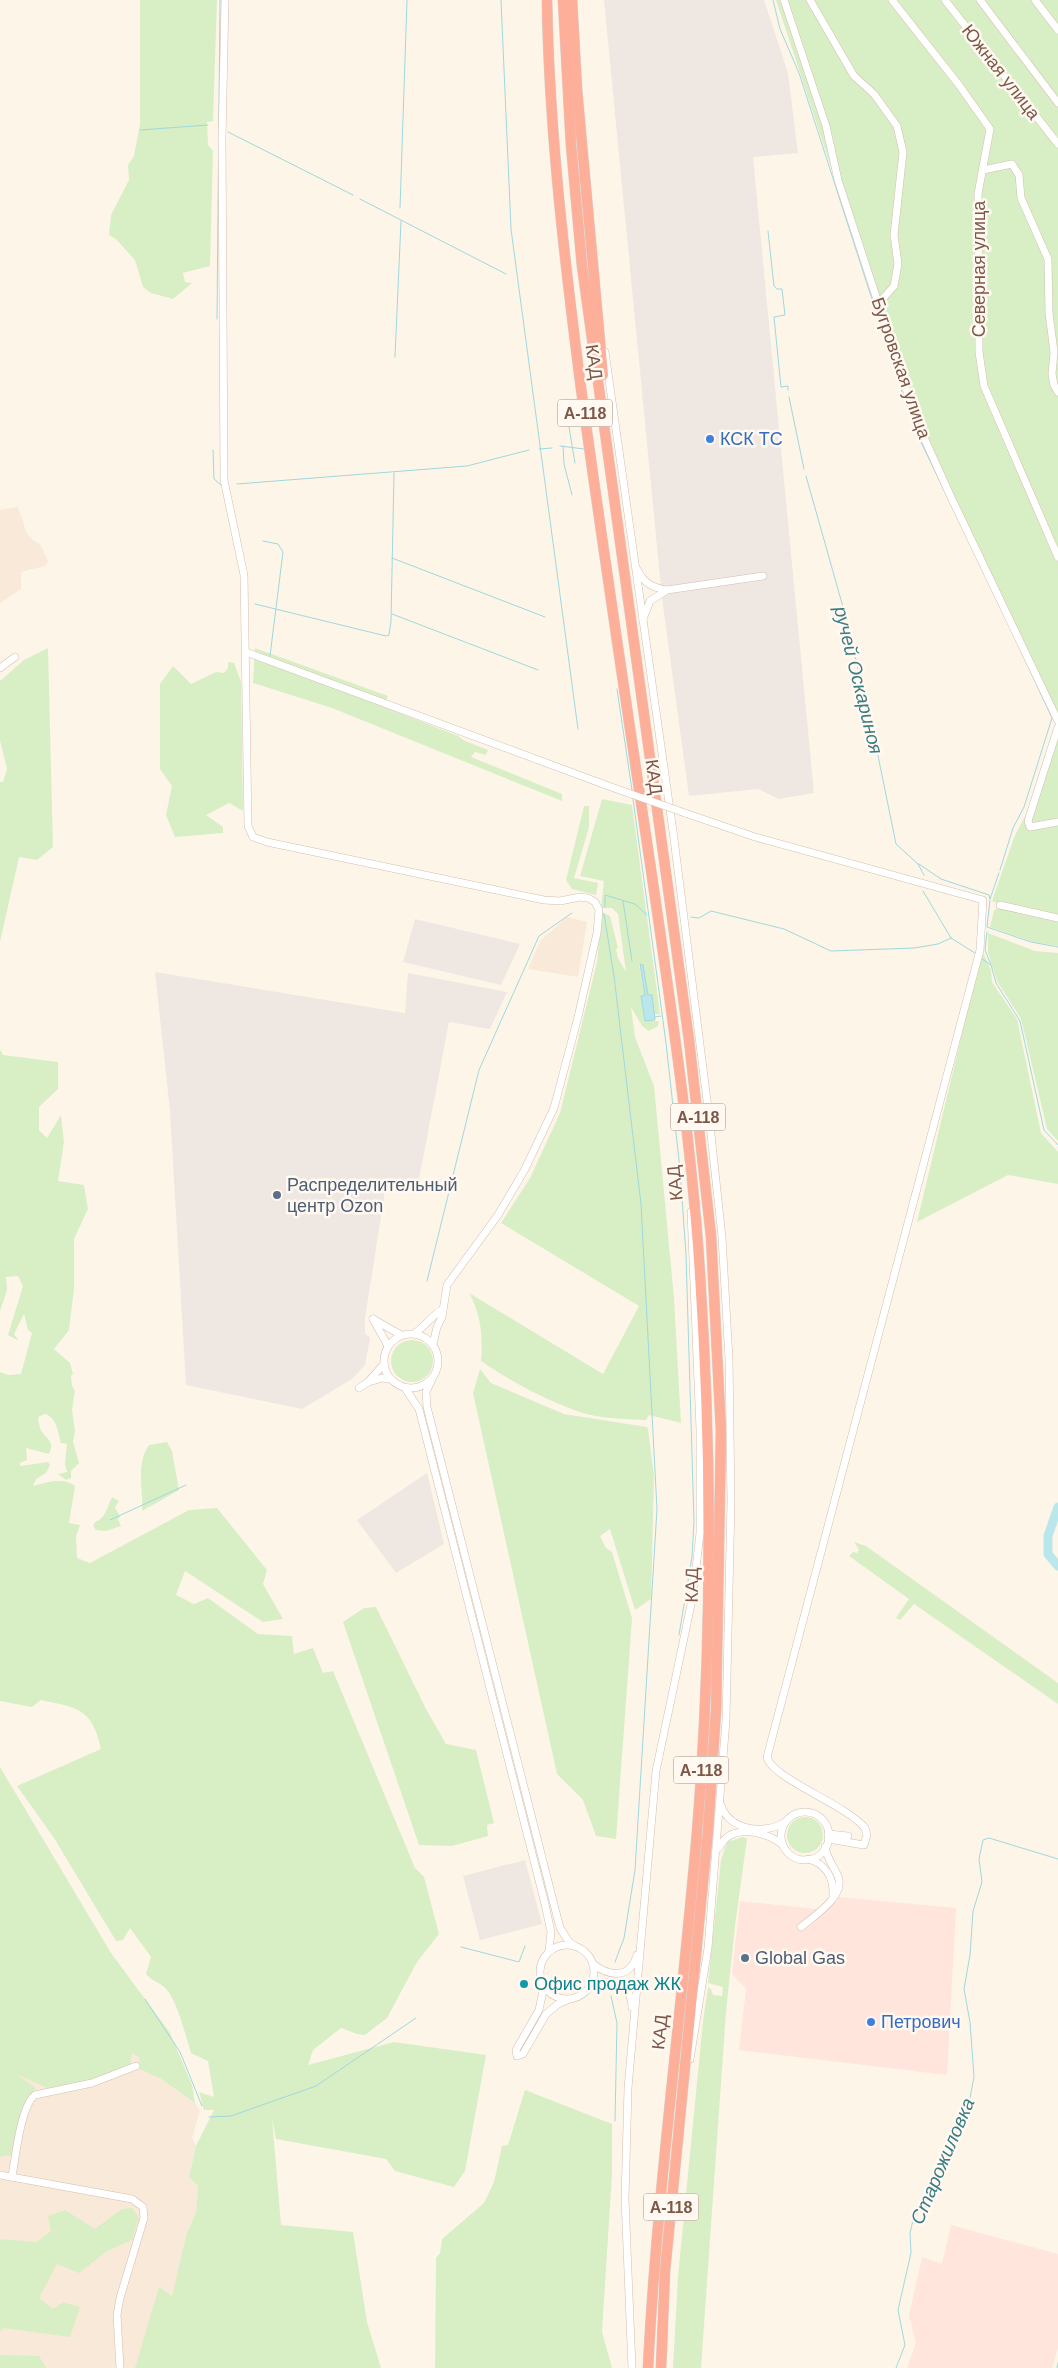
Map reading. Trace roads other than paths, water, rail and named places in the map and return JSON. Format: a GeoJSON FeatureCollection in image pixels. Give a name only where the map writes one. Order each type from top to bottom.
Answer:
{"type":"FeatureCollection","features":[{"type":"Feature","properties":{"kind":"highway","name":"КАД"},"geometry":{"type":"LineString","coordinates":[[547,0],[554,147],[566,270],[596,500],[674,1031],[697,1241],[708,1431],[709,1576],[697,1831],[653,2270],[648,2368]]}},
{"type":"Feature","properties":{"kind":"highway","name":"КАД"},"geometry":{"type":"LineString","coordinates":[[563,0],[571,145],[580,238],[604,427],[689,1040],[711,1236],[721,1431],[716,1710],[706,1850],[665,2270],[661,2368]]}},
{"type":"Feature","properties":{"kind":"highway"},"geometry":{"type":"LineString","coordinates":[[572,0],[577,90],[604,386],[604,427]]}},
{"type":"Feature","properties":{"kind":"street"},"geometry":{"type":"LineString","coordinates":[[225,0],[222,138],[224,480],[244,575],[248,826],[253,837],[267,842],[544,900],[560,901],[580,896],[595,902],[599,910],[597,934],[554,1108],[525,1169],[498,1215],[447,1284],[442,1317],[437,1327],[433,1344]]}},
{"type":"Feature","properties":{"kind":"street","name":"Бугровская улица"},"geometry":{"type":"LineString","coordinates":[[784,0],[826,126],[838,180],[917,422],[1058,721]]}},
{"type":"Feature","properties":{"kind":"street"},"geometry":{"type":"LineString","coordinates":[[810,0],[854,76],[874,94],[897,126],[903,152],[894,235],[898,264],[894,286],[878,304]]}},
{"type":"Feature","properties":{"kind":"street","name":"Северная улица"},"geometry":{"type":"LineString","coordinates":[[892,0],[959,85],[990,129],[978,194],[979,352],[984,386],[1058,557]]}},
{"type":"Feature","properties":{"kind":"street","name":"Южная улица"},"geometry":{"type":"LineString","coordinates":[[945,0],[1058,144]]}},
{"type":"Feature","properties":{"kind":"street"},"geometry":{"type":"LineString","coordinates":[[980,0],[1058,103]]}},
{"type":"Feature","properties":{"kind":"street"},"geometry":{"type":"LineString","coordinates":[[1035,0],[1058,30]]}},
{"type":"Feature","properties":{"kind":"street"},"geometry":{"type":"LineString","coordinates":[[983,170],[1012,164],[1019,174],[1021,198],[1048,259],[1049,312],[1054,352],[1052,374],[1054,385],[1058,392]]}},
{"type":"Feature","properties":{"kind":"street"},"geometry":{"type":"LineString","coordinates":[[597,297],[673,832],[722,1237],[732,1448],[730,1614],[716,1856],[708,1948],[679,2127]]}},
{"type":"Feature","properties":{"kind":"street"},"geometry":{"type":"LineString","coordinates":[[634,561],[642,579],[648,585],[667,590],[763,576]]}},
{"type":"Feature","properties":{"kind":"street"},"geometry":{"type":"LineString","coordinates":[[643,626],[646,608],[650,601],[667,590]]}},
{"type":"Feature","properties":{"kind":"street"},"geometry":{"type":"LineString","coordinates":[[246,652],[614,788],[755,837],[984,900],[980,950],[767,1758],[770,1765],[783,1776],[826,1798],[866,1828],[864,1845],[828,1837]]}},
{"type":"Feature","properties":{"kind":"street"},"geometry":{"type":"LineString","coordinates":[[0,668],[15,657]]}},
{"type":"Feature","properties":{"kind":"street"},"geometry":{"type":"LineString","coordinates":[[1058,727],[1028,821],[1030,826],[1058,822]]}},
{"type":"Feature","properties":{"kind":"street"},"geometry":{"type":"LineString","coordinates":[[1000,905],[1058,918]]}},
{"type":"Feature","properties":{"kind":"street"},"geometry":{"type":"LineString","coordinates":[[632,2368],[625,2199],[628,2088],[656,1771],[693,1595],[700,1541],[700,1430],[690,1170]]}},
{"type":"Feature","properties":{"kind":"street"},"geometry":{"type":"LineString","coordinates":[[359,1388],[368,1382],[384,1364],[388,1346],[400,1335],[414,1333],[424,1327],[436,1313],[442,1310]]}},
{"type":"Feature","properties":{"kind":"street"},"geometry":{"type":"LineString","coordinates":[[388,1346],[372,1319],[400,1335]]}},
{"type":"Feature","properties":{"kind":"street"},"geometry":{"type":"LineString","coordinates":[[414,1333],[428,1339],[433,1344],[439,1358],[436,1373],[426,1392],[427,1407],[560,1928],[569,1942],[583,1950],[593,1964],[609,1974],[622,1974],[633,1966],[640,1943]]}},
{"type":"Feature","properties":{"kind":"street"},"geometry":{"type":"LineString","coordinates":[[384,1364],[390,1379]]}},
{"type":"Feature","properties":{"kind":"street"},"geometry":{"type":"LineString","coordinates":[[368,1382],[382,1378],[390,1379],[405,1388],[419,1409],[527,1828],[551,1932],[549,1951]]}},
{"type":"Feature","properties":{"kind":"street"},"geometry":{"type":"LineString","coordinates":[[405,1388],[420,1387],[432,1379]]}},
{"type":"Feature","properties":{"kind":"street"},"geometry":{"type":"LineString","coordinates":[[720,1802],[727,1818],[739,1826],[763,1829],[776,1828],[796,1814],[808,1812],[820,1817],[824,1822],[828,1837],[826,1847],[828,1859],[840,1884],[833,1896],[801,1927]]}},
{"type":"Feature","properties":{"kind":"street"},"geometry":{"type":"LineString","coordinates":[[783,1845],[781,1837],[785,1821]]}},
{"type":"Feature","properties":{"kind":"street"},"geometry":{"type":"LineString","coordinates":[[716,1856],[723,1841],[739,1832],[765,1834],[783,1845],[793,1856],[820,1864],[828,1873],[833,1883],[833,1896]]}},
{"type":"Feature","properties":{"kind":"street"},"geometry":{"type":"LineString","coordinates":[[828,1837],[848,1836]]}},
{"type":"Feature","properties":{"kind":"street"},"geometry":{"type":"LineString","coordinates":[[808,1859],[820,1854],[826,1847]]}},
{"type":"Feature","properties":{"kind":"street"},"geometry":{"type":"LineString","coordinates":[[571,1999],[555,1997],[544,1986],[539,1972],[544,1957],[549,1951],[566,1944],[575,1946]]}},
{"type":"Feature","properties":{"kind":"street"},"geometry":{"type":"LineString","coordinates":[[590,1987],[594,1972],[593,1964]]}},
{"type":"Feature","properties":{"kind":"street"},"geometry":{"type":"LineString","coordinates":[[544,1986],[539,2010],[516,2050],[517,2056],[523,2054],[551,2008],[578,1997],[590,1987],[599,1983],[610,1982],[624,1987],[632,2003],[633,2028]]}},
{"type":"Feature","properties":{"kind":"street"},"geometry":{"type":"LineString","coordinates":[[12,2177],[23,2120],[30,2098],[35,2095],[92,2083],[136,2066]]}},
{"type":"Feature","properties":{"kind":"street"},"geometry":{"type":"LineString","coordinates":[[0,2175],[132,2199],[143,2207],[144,2218],[120,2298],[117,2315],[120,2368]]}},
{"type":"Feature","properties":{"kind":"water"},"geometry":{"type":"Polygon","coordinates":[[[640,964],[643,965],[648,995],[652,995],[655,1020],[645,1021],[641,996],[645,995],[640,964]]]}},
{"type":"Feature","properties":{"kind":"waterway"},"geometry":{"type":"LineString","coordinates":[[217,319],[220,0]]}},
{"type":"Feature","properties":{"kind":"waterway"},"geometry":{"type":"LineString","coordinates":[[400,208],[407,0]]}},
{"type":"Feature","properties":{"kind":"waterway"},"geometry":{"type":"LineString","coordinates":[[501,0],[511,229],[578,729]]}},
{"type":"Feature","properties":{"kind":"waterway"},"geometry":{"type":"LineString","coordinates":[[773,0],[780,29],[799,73],[900,386],[917,434],[945,492]]}},
{"type":"Feature","properties":{"kind":"waterway"},"geometry":{"type":"LineString","coordinates":[[140,130],[208,125]]}},
{"type":"Feature","properties":{"kind":"waterway"},"geometry":{"type":"LineString","coordinates":[[228,132],[353,195]]}},
{"type":"Feature","properties":{"kind":"waterway"},"geometry":{"type":"LineString","coordinates":[[360,199],[506,274]]}},
{"type":"Feature","properties":{"kind":"waterway"},"geometry":{"type":"LineString","coordinates":[[395,357],[401,221]]}},
{"type":"Feature","properties":{"kind":"waterway","name":"ручей Оскариноя"},"geometry":{"type":"LineString","coordinates":[[768,231],[774,286],[777,289],[782,289],[785,315],[774,317],[781,387],[788,386],[788,390]]}},
{"type":"Feature","properties":{"kind":"waterway","name":"ручей Оскариноя"},"geometry":{"type":"LineString","coordinates":[[789,397],[804,469]]}},
{"type":"Feature","properties":{"kind":"waterway"},"geometry":{"type":"LineString","coordinates":[[569,427],[575,463]]}},
{"type":"Feature","properties":{"kind":"waterway"},"geometry":{"type":"LineString","coordinates":[[560,446],[584,449]]}},
{"type":"Feature","properties":{"kind":"waterway"},"geometry":{"type":"LineString","coordinates":[[563,446],[564,464],[572,495]]}},
{"type":"Feature","properties":{"kind":"waterway"},"geometry":{"type":"LineString","coordinates":[[539,449],[552,448]]}},
{"type":"Feature","properties":{"kind":"waterway"},"geometry":{"type":"LineString","coordinates":[[213,450],[214,479],[221,485]]}},
{"type":"Feature","properties":{"kind":"waterway"},"geometry":{"type":"LineString","coordinates":[[237,484],[467,466],[529,450]]}},
{"type":"Feature","properties":{"kind":"waterway"},"geometry":{"type":"LineString","coordinates":[[255,604],[386,636],[389,635],[391,621],[394,473]]}},
{"type":"Feature","properties":{"kind":"waterway","name":"ручей Оскариноя"},"geometry":{"type":"LineString","coordinates":[[806,476],[843,607],[873,731],[896,844],[918,864],[924,875]]}},
{"type":"Feature","properties":{"kind":"waterway"},"geometry":{"type":"LineString","coordinates":[[263,541],[278,544],[283,552],[270,656]]}},
{"type":"Feature","properties":{"kind":"waterway"},"geometry":{"type":"LineString","coordinates":[[392,558],[545,617]]}},
{"type":"Feature","properties":{"kind":"waterway"},"geometry":{"type":"LineString","coordinates":[[392,614],[538,670]]}},
{"type":"Feature","properties":{"kind":"waterway"},"geometry":{"type":"LineString","coordinates":[[1000,870],[1013,828],[1024,807],[1052,718],[1021,651]]}},
{"type":"Feature","properties":{"kind":"waterway"},"geometry":{"type":"LineString","coordinates":[[617,689],[632,790]]}},
{"type":"Feature","properties":{"kind":"waterway"},"geometry":{"type":"LineString","coordinates":[[633,799],[666,1043],[680,1169],[686,1255],[694,1521],[692,1557],[679,1635]]}},
{"type":"Feature","properties":{"kind":"waterway"},"geometry":{"type":"LineString","coordinates":[[919,864],[941,879],[989,895],[990,899],[999,873]]}},
{"type":"Feature","properties":{"kind":"waterway","name":"ручей Оскариноя"},"geometry":{"type":"LineString","coordinates":[[923,891],[951,938],[975,953]]}},
{"type":"Feature","properties":{"kind":"waterway"},"geometry":{"type":"LineString","coordinates":[[605,907],[605,895],[635,904],[647,915]]}},
{"type":"Feature","properties":{"kind":"waterway"},"geometry":{"type":"LineString","coordinates":[[990,900],[987,927],[1031,942],[1058,947]]}},
{"type":"Feature","properties":{"kind":"waterway"},"geometry":{"type":"LineString","coordinates":[[623,901],[632,961]]}},
{"type":"Feature","properties":{"kind":"waterway"},"geometry":{"type":"LineString","coordinates":[[691,917],[699,918],[711,911],[784,929],[831,951],[914,948],[938,944],[951,938]]}},
{"type":"Feature","properties":{"kind":"waterway"},"geometry":{"type":"LineString","coordinates":[[427,1281],[479,1070],[539,936],[572,913]]}},
{"type":"Feature","properties":{"kind":"waterway"},"geometry":{"type":"LineString","coordinates":[[604,914],[614,976],[641,1204],[657,1509],[635,1870],[624,1938],[615,1962]]}},
{"type":"Feature","properties":{"kind":"waterway","name":"ручей Оскариноя"},"geometry":{"type":"LineString","coordinates":[[982,959],[991,965],[985,950],[987,932]]}},
{"type":"Feature","properties":{"kind":"waterway","name":"ручей Оскариноя"},"geometry":{"type":"LineString","coordinates":[[991,965],[996,983],[1020,1021],[1044,1130],[1058,1145]]}},
{"type":"Feature","properties":{"kind":"waterway"},"geometry":{"type":"LineString","coordinates":[[655,1017],[661,1016]]}},
{"type":"Feature","properties":{"kind":"waterway"},"geometry":{"type":"LineString","coordinates":[[110,1520],[186,1485]]}},
{"type":"Feature","properties":{"kind":"waterway","name":"Старожиловка"},"geometry":{"type":"LineString","coordinates":[[1058,1507],[1048,1536],[1048,1554],[1058,1566]]}},
{"type":"Feature","properties":{"kind":"waterway","name":"Старожиловка"},"geometry":{"type":"LineString","coordinates":[[896,2368],[905,2345],[898,2310],[911,2253],[910,2233],[913,2220],[932,2191],[941,2156],[956,2134],[968,2108],[974,2077],[970,2022],[964,1989],[970,1955],[973,1911],[982,1882],[979,1859],[983,1840],[989,1838],[1058,1859]]}},
{"type":"Feature","properties":{"kind":"waterway"},"geometry":{"type":"LineString","coordinates":[[461,1947],[519,1962],[525,1946]]}},
{"type":"Feature","properties":{"kind":"waterway"},"geometry":{"type":"LineString","coordinates":[[611,1996],[617,2023],[615,2121]]}},
{"type":"Feature","properties":{"kind":"waterway"},"geometry":{"type":"LineString","coordinates":[[145,1999],[180,2052],[202,2106]]}},
{"type":"Feature","properties":{"kind":"waterway"},"geometry":{"type":"LineString","coordinates":[[209,2117],[231,2116],[316,2086],[416,2018]]}},
{"type":"Feature","properties":{"kind":"waterway","name":"Старожиловка"},"geometry":{"type":"LineString","coordinates":[[1057,2368],[1058,2363]]}},
{"type":"Feature","properties":{"kind":"place","name":"КСК ТС"},"geometry":{"type":"Point","coordinates":[710,439]}},
{"type":"Feature","properties":{"kind":"place","name":"Распределительный центр Ozon"},"geometry":{"type":"Point","coordinates":[277,1195]}},
{"type":"Feature","properties":{"kind":"place","name":"Global Gas"},"geometry":{"type":"Point","coordinates":[745,1958]}},
{"type":"Feature","properties":{"kind":"place","name":"Офис продаж ЖК"},"geometry":{"type":"Point","coordinates":[524,1984]}},
{"type":"Feature","properties":{"kind":"place","name":"Петрович"},"geometry":{"type":"Point","coordinates":[871,2022]}}]}
